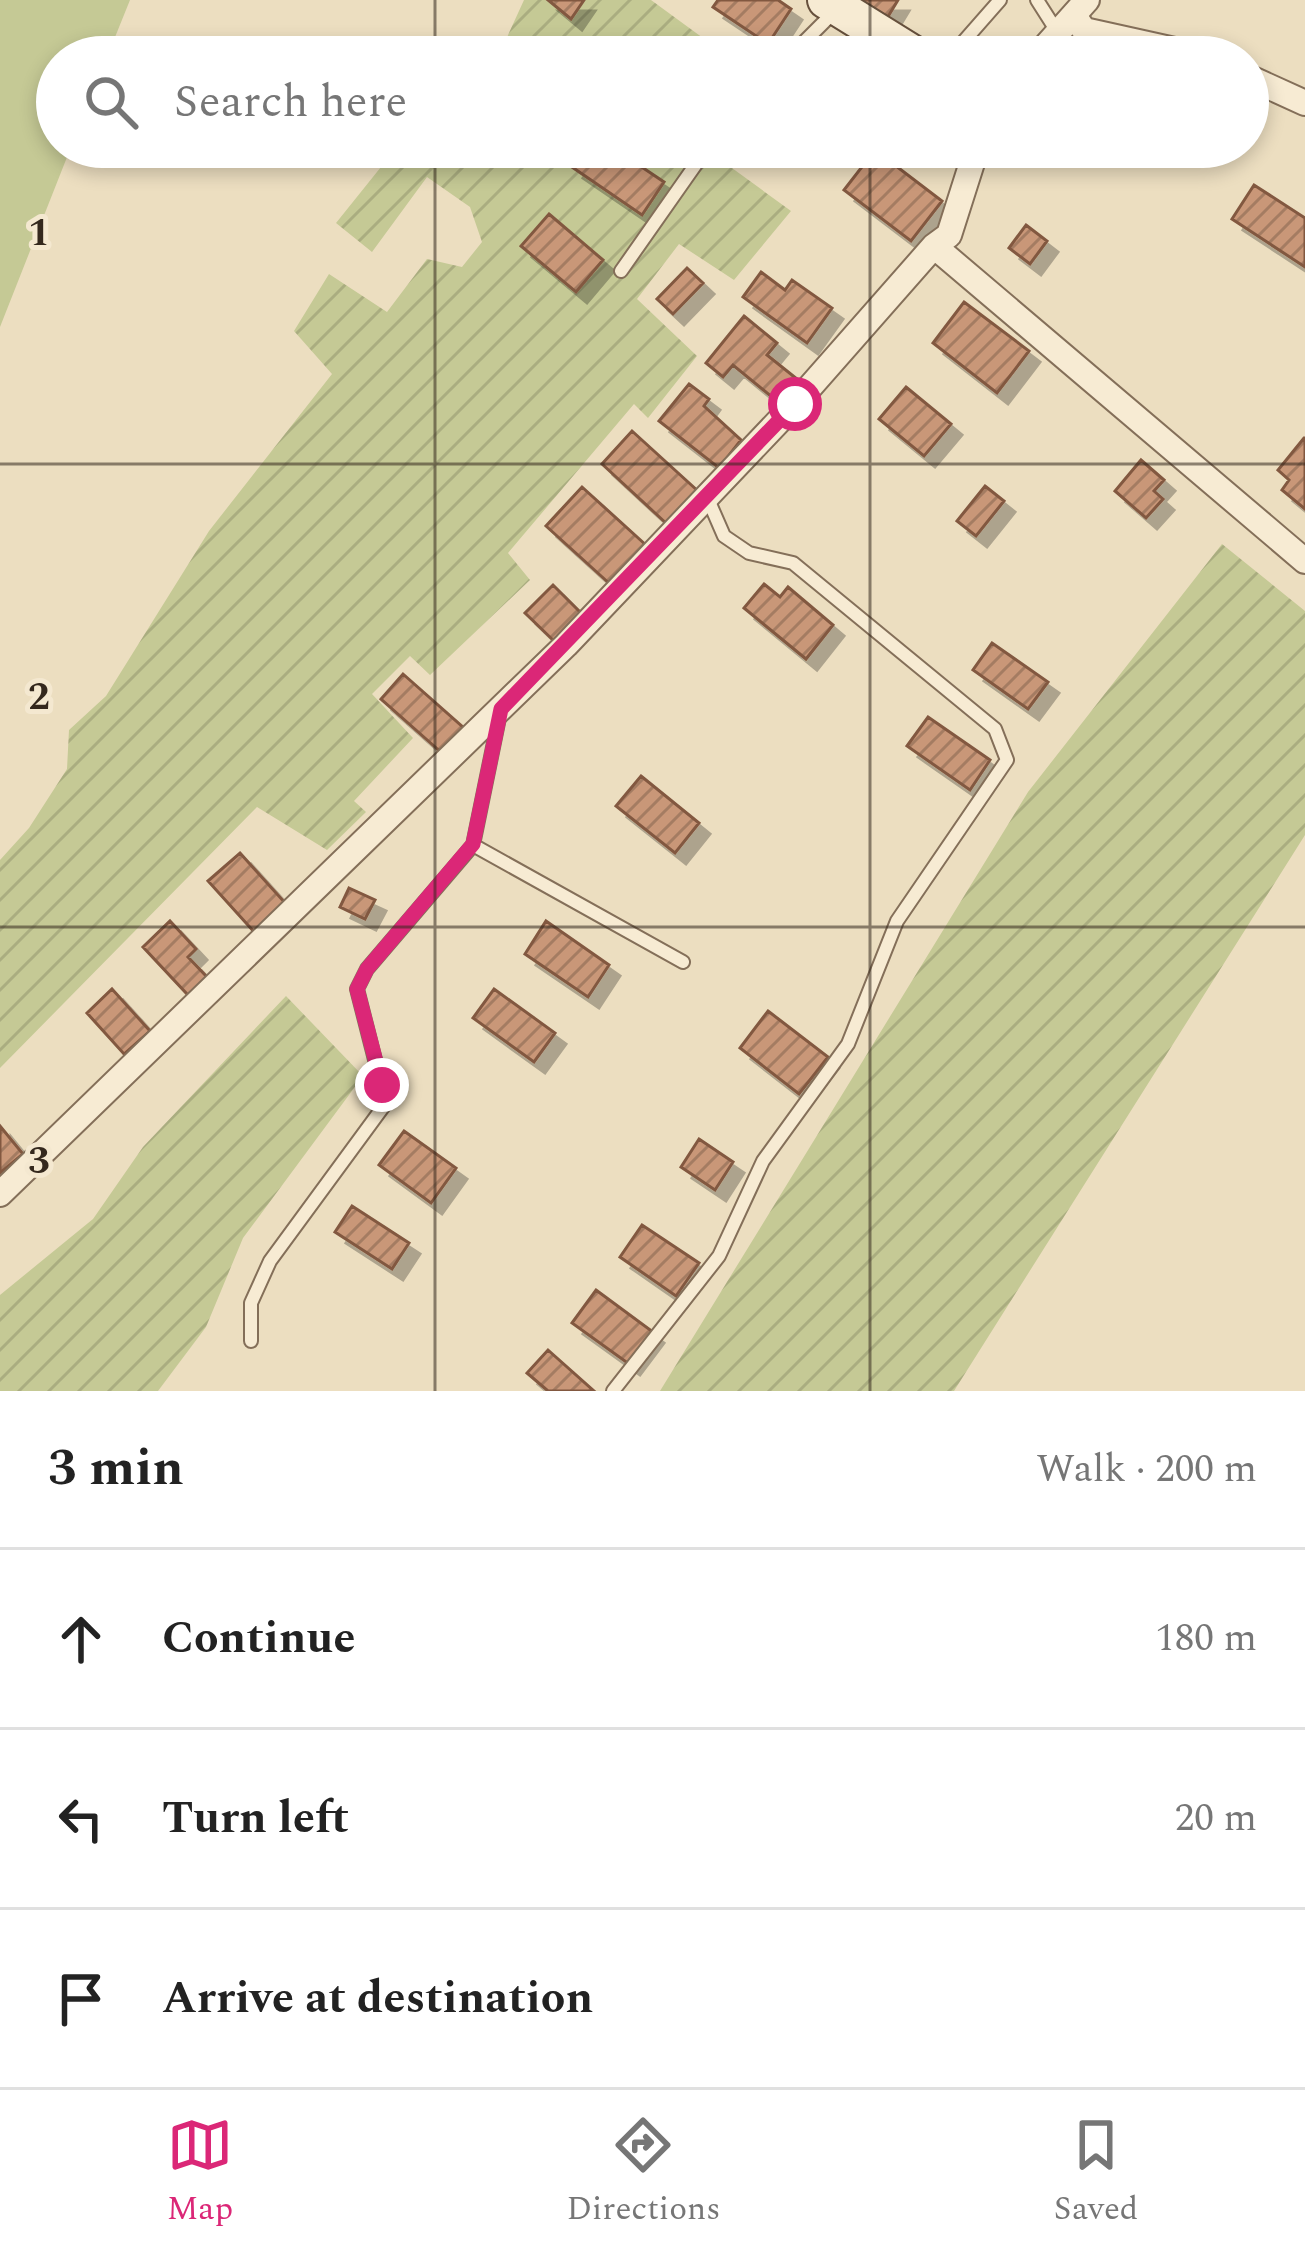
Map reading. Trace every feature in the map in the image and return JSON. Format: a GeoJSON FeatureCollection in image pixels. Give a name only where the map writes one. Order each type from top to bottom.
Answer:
{"type":"FeatureCollection","features":[{"type":"Feature","properties":{"kind":"street"},"geometry":{"type":"LineString","coordinates":[[832,4],[884,36]]}},
{"type":"Feature","properties":{"kind":"street"},"geometry":{"type":"LineString","coordinates":[[1074,17],[1084,30],[1111,36]]}},
{"type":"Feature","properties":{"kind":"street"},"geometry":{"type":"LineString","coordinates":[[1269,87],[1305,103]]}},
{"type":"Feature","properties":{"kind":"street"},"geometry":{"type":"LineString","coordinates":[[0,1194],[501,709],[707,497],[949,235],[970,168]]}},
{"type":"Feature","properties":{"kind":"street"},"geometry":{"type":"LineString","coordinates":[[934,247],[1305,560]]}},
{"type":"Feature","properties":{"kind":"lane"},"geometry":{"type":"LineString","coordinates":[[968,36],[1000,0]]}},
{"type":"Feature","properties":{"kind":"lane"},"geometry":{"type":"LineString","coordinates":[[1037,0],[1074,17]]}},
{"type":"Feature","properties":{"kind":"lane"},"geometry":{"type":"LineString","coordinates":[[806,36],[832,4]]}},
{"type":"Feature","properties":{"kind":"lane"},"geometry":{"type":"LineString","coordinates":[[621,271],[693,168]]}},
{"type":"Feature","properties":{"kind":"lane"},"geometry":{"type":"LineString","coordinates":[[614,1391],[719,1256],[763,1160],[848,1044],[897,921],[1007,760],[995,729],[830,590],[793,563],[749,553],[724,536],[707,497]]}},
{"type":"Feature","properties":{"kind":"lane"},"geometry":{"type":"LineString","coordinates":[[251,1342],[251,1303],[270,1262],[386,1103],[357,989],[367,969],[473,844],[501,709]]}},
{"type":"Feature","properties":{"kind":"lane"},"geometry":{"type":"LineString","coordinates":[[473,844],[683,962]]}},
{"type":"Feature","properties":{"kind":"green space"},"geometry":{"type":"Polygon","coordinates":[[[0,0],[130,0],[115,36],[36,36],[36,168],[63,168],[0,327],[0,0]]]}},
{"type":"Feature","properties":{"kind":"green space"},"geometry":{"type":"Polygon","coordinates":[[[524,0],[651,0],[700,36],[508,36],[524,0]]]}},
{"type":"Feature","properties":{"kind":"green space"},"geometry":{"type":"Polygon","coordinates":[[[380,168],[732,168],[791,211],[734,280],[679,244],[637,299],[697,356],[648,418],[634,404],[508,553],[530,580],[430,675],[410,656],[372,694],[413,738],[354,801],[366,812],[327,850],[257,807],[0,1068],[0,860],[29,828],[67,769],[69,730],[106,696],[209,531],[332,374],[294,331],[329,274],[387,312],[427,259],[462,267],[482,242],[470,207],[427,177],[372,252],[336,223],[380,168]]]}},
{"type":"Feature","properties":{"kind":"green space"},"geometry":{"type":"Polygon","coordinates":[[[1222,544],[1305,611],[1305,835],[954,1391],[660,1391],[1028,792],[1222,544]]]}},
{"type":"Feature","properties":{"kind":"green space"},"geometry":{"type":"Polygon","coordinates":[[[286,996],[363,1076],[243,1238],[206,1327],[158,1391],[0,1391],[0,1295],[93,1219],[143,1147],[286,996]]]}},
{"type":"Feature","properties":{"kind":"building"},"geometry":{"type":"Polygon","coordinates":[[[548,0],[584,0],[571,19],[548,0]]]}},
{"type":"Feature","properties":{"kind":"building"},"geometry":{"type":"Polygon","coordinates":[[[718,0],[778,0],[791,9],[773,36],[756,36],[713,7],[718,0]]]}},
{"type":"Feature","properties":{"kind":"building"},"geometry":{"type":"Polygon","coordinates":[[[856,0],[898,0],[886,20],[856,0]]]}},
{"type":"Feature","properties":{"kind":"building"},"geometry":{"type":"Polygon","coordinates":[[[573,168],[643,168],[664,182],[642,215],[573,168]]]}},
{"type":"Feature","properties":{"kind":"building"},"geometry":{"type":"Polygon","coordinates":[[[861,168],[899,168],[942,201],[911,241],[844,190],[861,168]]]}},
{"type":"Feature","properties":{"kind":"building"},"geometry":{"type":"Polygon","coordinates":[[[1254,185],[1305,218],[1305,267],[1232,219],[1254,185]]]}},
{"type":"Feature","properties":{"kind":"building"},"geometry":{"type":"Polygon","coordinates":[[[549,214],[603,260],[576,292],[521,246],[549,214]]]}},
{"type":"Feature","properties":{"kind":"building"},"geometry":{"type":"Polygon","coordinates":[[[1026,225],[1047,241],[1030,264],[1009,248],[1026,225]]]}},
{"type":"Feature","properties":{"kind":"building"},"geometry":{"type":"Polygon","coordinates":[[[687,268],[703,283],[673,314],[657,299],[687,268]]]}},
{"type":"Feature","properties":{"kind":"building"},"geometry":{"type":"Polygon","coordinates":[[[761,272],[785,290],[792,280],[832,308],[807,343],[743,297],[761,272]]]}},
{"type":"Feature","properties":{"kind":"building"},"geometry":{"type":"Polygon","coordinates":[[[964,302],[1029,351],[997,393],[933,343],[964,302]]]}},
{"type":"Feature","properties":{"kind":"building"},"geometry":{"type":"Polygon","coordinates":[[[744,316],[777,343],[767,355],[797,379],[778,402],[733,365],[723,377],[706,363],[744,316]]]}},
{"type":"Feature","properties":{"kind":"building"},"geometry":{"type":"Polygon","coordinates":[[[689,384],[709,399],[704,406],[741,440],[719,468],[659,421],[689,384]]]}},
{"type":"Feature","properties":{"kind":"building"},"geometry":{"type":"Polygon","coordinates":[[[906,387],[951,424],[924,456],[879,419],[906,387]]]}},
{"type":"Feature","properties":{"kind":"building"},"geometry":{"type":"Polygon","coordinates":[[[632,431],[699,492],[668,525],[602,464],[632,431]]]}},
{"type":"Feature","properties":{"kind":"building"},"geometry":{"type":"Polygon","coordinates":[[[1305,438],[1305,509],[1282,490],[1289,480],[1278,470],[1305,438]]]}},
{"type":"Feature","properties":{"kind":"building"},"geometry":{"type":"Polygon","coordinates":[[[1141,460],[1164,480],[1154,491],[1163,499],[1146,518],[1115,491],[1141,460]]]}},
{"type":"Feature","properties":{"kind":"building"},"geometry":{"type":"Polygon","coordinates":[[[985,486],[1004,501],[976,536],[957,521],[985,486]]]}},
{"type":"Feature","properties":{"kind":"building"},"geometry":{"type":"Polygon","coordinates":[[[582,487],[647,546],[611,585],[546,526],[582,487]]]}},
{"type":"Feature","properties":{"kind":"building"},"geometry":{"type":"Polygon","coordinates":[[[764,584],[780,597],[788,587],[833,625],[806,659],[744,608],[764,584]]]}},
{"type":"Feature","properties":{"kind":"building"},"geometry":{"type":"Polygon","coordinates":[[[553,585],[582,614],[555,642],[525,613],[553,585]]]}},
{"type":"Feature","properties":{"kind":"building"},"geometry":{"type":"Polygon","coordinates":[[[992,643],[1048,682],[1028,709],[973,670],[992,643]]]}},
{"type":"Feature","properties":{"kind":"building"},"geometry":{"type":"Polygon","coordinates":[[[403,674],[465,729],[443,754],[381,699],[403,674]]]}},
{"type":"Feature","properties":{"kind":"building"},"geometry":{"type":"Polygon","coordinates":[[[928,717],[990,760],[970,790],[907,746],[928,717]]]}},
{"type":"Feature","properties":{"kind":"building"},"geometry":{"type":"Polygon","coordinates":[[[641,776],[699,823],[675,853],[616,806],[641,776]]]}},
{"type":"Feature","properties":{"kind":"building"},"geometry":{"type":"Polygon","coordinates":[[[240,853],[287,905],[255,933],[208,881],[240,853]]]}},
{"type":"Feature","properties":{"kind":"building"},"geometry":{"type":"Polygon","coordinates":[[[349,888],[375,900],[365,919],[340,907],[349,888]]]}},
{"type":"Feature","properties":{"kind":"building"},"geometry":{"type":"Polygon","coordinates":[[[170,921],[196,949],[188,957],[207,977],[188,995],[143,947],[170,921]]]}},
{"type":"Feature","properties":{"kind":"building"},"geometry":{"type":"Polygon","coordinates":[[[546,921],[609,965],[588,997],[525,954],[546,921]]]}},
{"type":"Feature","properties":{"kind":"building"},"geometry":{"type":"Polygon","coordinates":[[[112,989],[150,1031],[124,1054],[87,1013],[112,989]]]}},
{"type":"Feature","properties":{"kind":"building"},"geometry":{"type":"Polygon","coordinates":[[[494,989],[555,1033],[534,1062],[473,1018],[494,989]]]}},
{"type":"Feature","properties":{"kind":"building"},"geometry":{"type":"Polygon","coordinates":[[[768,1011],[828,1057],[799,1094],[740,1048],[768,1011]]]}},
{"type":"Feature","properties":{"kind":"building"},"geometry":{"type":"Polygon","coordinates":[[[0,1126],[23,1154],[0,1173],[0,1126]]]}},
{"type":"Feature","properties":{"kind":"building"},"geometry":{"type":"Polygon","coordinates":[[[404,1131],[456,1168],[431,1203],[379,1165],[404,1131]]]}},
{"type":"Feature","properties":{"kind":"building"},"geometry":{"type":"Polygon","coordinates":[[[699,1139],[733,1162],[715,1190],[681,1167],[699,1139]]]}},
{"type":"Feature","properties":{"kind":"building"},"geometry":{"type":"Polygon","coordinates":[[[352,1206],[409,1243],[392,1269],[335,1232],[352,1206]]]}},
{"type":"Feature","properties":{"kind":"building"},"geometry":{"type":"Polygon","coordinates":[[[642,1225],[699,1263],[676,1296],[620,1257],[642,1225]]]}},
{"type":"Feature","properties":{"kind":"building"},"geometry":{"type":"Polygon","coordinates":[[[596,1290],[653,1332],[629,1364],[572,1323],[596,1290]]]}},
{"type":"Feature","properties":{"kind":"building"},"geometry":{"type":"Polygon","coordinates":[[[548,1350],[594,1391],[548,1391],[527,1373],[548,1350]]]}},
{"type":"Feature","properties":{"kind":"route"},"geometry":{"type":"LineString","coordinates":[[382,1085],[357,989],[367,969],[473,844],[501,709],[795,404]]}}]}
